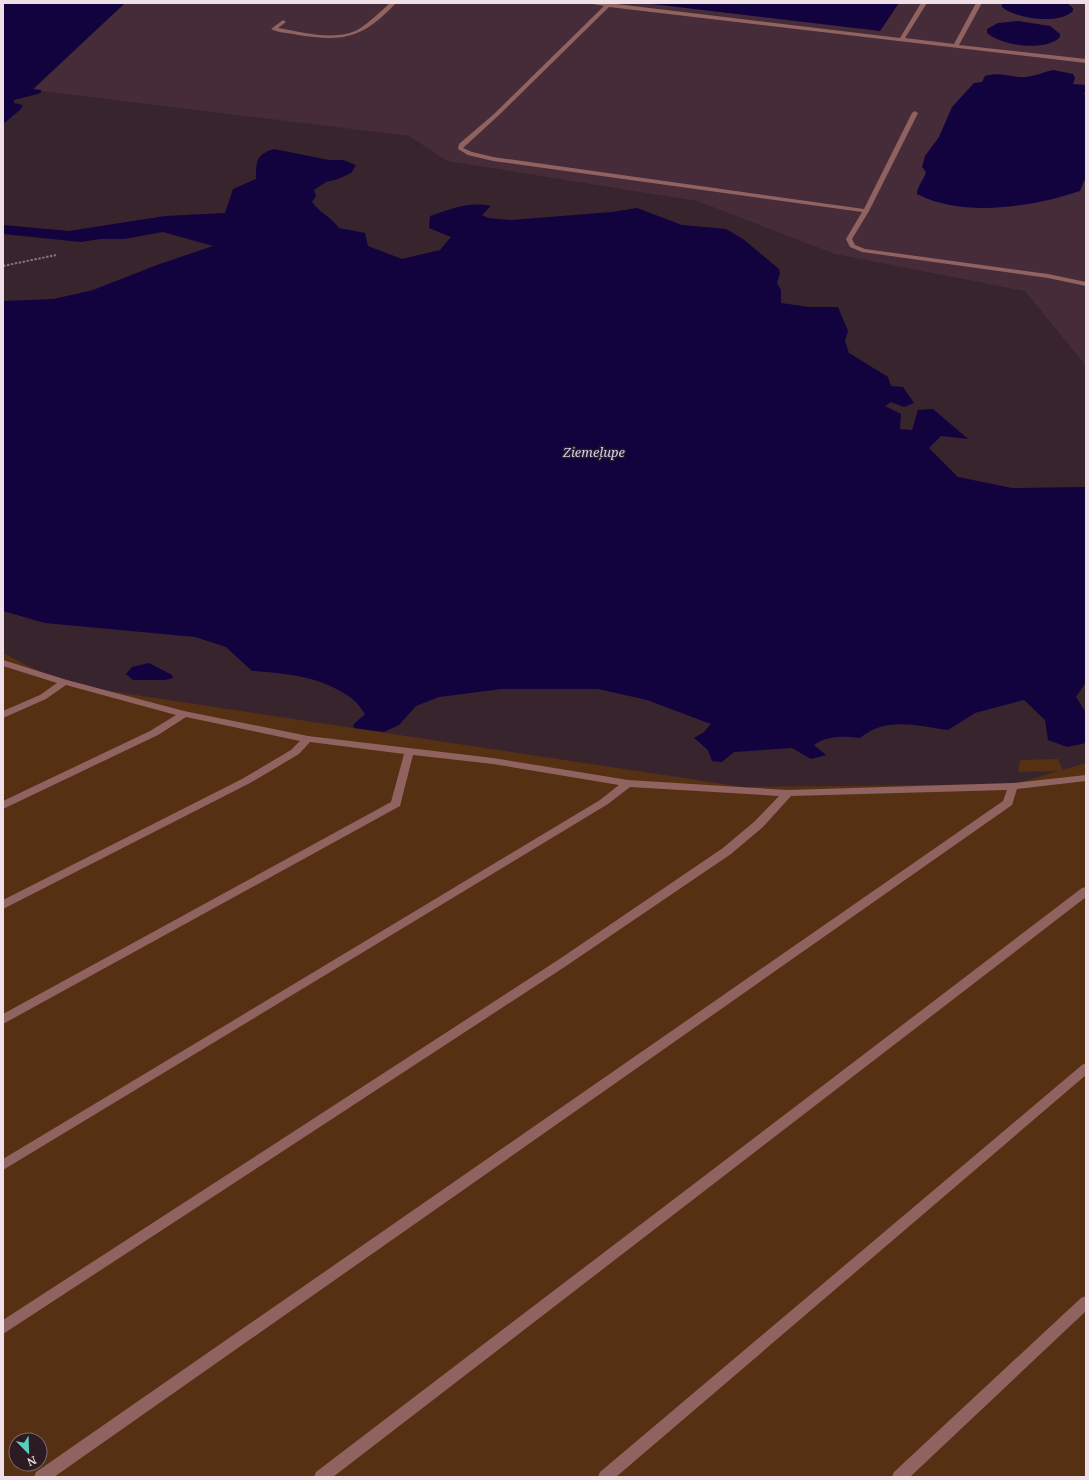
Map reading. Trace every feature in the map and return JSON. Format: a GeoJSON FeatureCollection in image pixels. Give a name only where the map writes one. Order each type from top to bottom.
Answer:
{"type":"FeatureCollection","features":[{"type":"Feature","properties":{"kind":"lane"},"geometry":{"type":"LineString","coordinates":[[283,22],[274,29],[332,36],[348,35],[358,32],[393,3]]}},
{"type":"Feature","properties":{"kind":"lane"},"geometry":{"type":"LineString","coordinates":[[590,3],[608,5],[617,4],[901,40],[1086,61]]}},
{"type":"Feature","properties":{"kind":"lane"},"geometry":{"type":"LineString","coordinates":[[901,40],[924,3]]}},
{"type":"Feature","properties":{"kind":"lane"},"geometry":{"type":"LineString","coordinates":[[956,46],[978,3]]}},
{"type":"Feature","properties":{"kind":"lane"},"geometry":{"type":"LineString","coordinates":[[608,5],[486,124],[461,145],[461,150],[475,155],[514,162],[866,211]]}},
{"type":"Feature","properties":{"kind":"lane"},"geometry":{"type":"LineString","coordinates":[[915,113],[866,211],[848,239],[852,246],[864,251],[1048,276],[1086,284]]}},
{"type":"Feature","properties":{"kind":"lane"},"geometry":{"type":"LineString","coordinates":[[3,663],[64,682],[184,714],[308,739],[493,761],[628,783],[788,793],[1013,786],[1086,778]]}},
{"type":"Feature","properties":{"kind":"lane"},"geometry":{"type":"LineString","coordinates":[[3,715],[43,697],[64,682]]}},
{"type":"Feature","properties":{"kind":"lane"},"geometry":{"type":"LineString","coordinates":[[3,805],[154,733],[184,714]]}},
{"type":"Feature","properties":{"kind":"lane"},"geometry":{"type":"LineString","coordinates":[[3,906],[246,781],[295,752],[308,739]]}},
{"type":"Feature","properties":{"kind":"lane"},"geometry":{"type":"LineString","coordinates":[[3,1018],[396,804],[409,752]]}},
{"type":"Feature","properties":{"kind":"lane"},"geometry":{"type":"LineString","coordinates":[[3,1165],[597,806],[628,783]]}},
{"type":"Feature","properties":{"kind":"lane"},"geometry":{"type":"LineString","coordinates":[[41,1477],[1008,803],[1013,786]]}},
{"type":"Feature","properties":{"kind":"lane"},"geometry":{"type":"LineString","coordinates":[[3,1328],[555,967],[727,851],[759,824],[788,793]]}},
{"type":"Feature","properties":{"kind":"lane"},"geometry":{"type":"LineString","coordinates":[[321,1477],[1086,890]]}},
{"type":"Feature","properties":{"kind":"lane"},"geometry":{"type":"LineString","coordinates":[[605,1477],[1086,1068]]}},
{"type":"Feature","properties":{"kind":"lane"},"geometry":{"type":"LineString","coordinates":[[899,1477],[1086,1302]]}},
{"type":"Feature","properties":{"kind":"path"},"geometry":{"type":"LineString","coordinates":[[3,266],[56,255]]}},
{"type":"Feature","properties":{"kind":"shaded area"},"geometry":{"type":"Polygon","coordinates":[[[125,3],[1086,3],[1086,366],[1025,291],[835,254],[697,201],[447,161],[409,136],[33,90],[125,3]]]}},
{"type":"Feature","properties":{"kind":"shaded area"},"geometry":{"type":"Polygon","coordinates":[[[3,653],[63,684],[743,787],[1014,784],[1058,771],[1018,772],[1020,760],[1058,759],[1063,770],[1086,763],[1086,1477],[3,1477],[3,653]]]}},
{"type":"Feature","properties":{"kind":"water"},"geometry":{"type":"Polygon","coordinates":[[[3,3],[125,3],[33,89],[41,90],[41,93],[14,100],[14,103],[23,105],[20,110],[3,124],[3,3]]]}},
{"type":"Feature","properties":{"kind":"water"},"geometry":{"type":"Polygon","coordinates":[[[644,3],[899,3],[880,31],[644,3]]]}},
{"type":"Feature","properties":{"kind":"water"},"geometry":{"type":"Polygon","coordinates":[[[1002,3],[1067,3],[1073,8],[1073,11],[1058,18],[1038,19],[1017,15],[1008,11],[1002,7],[1002,3]]]}},
{"type":"Feature","properties":{"kind":"water"},"geometry":{"type":"Polygon","coordinates":[[[1018,21],[1050,26],[1060,34],[1060,37],[1045,45],[1024,46],[994,38],[987,33],[987,29],[998,23],[1018,21]]]}},
{"type":"Feature","properties":{"kind":"water"},"geometry":{"type":"Polygon","coordinates":[[[1053,70],[1073,74],[1075,78],[1073,84],[1086,85],[1086,92],[1084,93],[1086,97],[1086,176],[1080,191],[1041,202],[998,208],[955,206],[935,201],[917,194],[918,188],[926,172],[922,167],[925,156],[939,137],[952,107],[974,83],[982,82],[985,76],[996,74],[1026,77],[1053,70]]]}},
{"type":"Feature","properties":{"kind":"water","name":"Ziemeļupe"},"geometry":{"type":"Polygon","coordinates":[[[274,149],[329,160],[343,160],[356,165],[351,173],[338,179],[326,182],[314,190],[316,196],[312,202],[339,228],[365,233],[368,246],[402,259],[440,250],[451,237],[429,228],[430,216],[453,208],[475,204],[491,206],[482,215],[488,218],[511,220],[612,212],[637,208],[682,225],[726,229],[743,239],[779,269],[780,273],[777,283],[781,290],[781,303],[809,307],[838,307],[848,331],[845,341],[849,353],[888,377],[891,386],[903,387],[914,403],[904,407],[891,402],[885,406],[901,414],[900,429],[912,430],[918,410],[933,409],[968,439],[941,436],[929,448],[958,477],[1012,488],[1086,487],[1086,682],[1076,697],[1086,713],[1086,743],[1067,747],[1048,740],[1045,720],[1024,700],[975,713],[948,730],[902,724],[880,727],[870,731],[860,738],[842,737],[825,739],[814,745],[826,755],[811,759],[792,748],[734,752],[722,762],[712,761],[708,750],[694,738],[704,732],[711,724],[647,700],[598,689],[502,689],[439,697],[416,706],[399,725],[384,732],[354,728],[353,725],[365,714],[354,700],[339,690],[303,677],[252,671],[226,647],[195,637],[45,623],[3,611],[3,301],[54,299],[93,290],[157,265],[213,246],[163,232],[124,239],[100,239],[81,242],[3,234],[3,225],[69,231],[165,216],[225,213],[233,189],[256,179],[256,168],[260,156],[274,149]]]}},
{"type":"Feature","properties":{"kind":"water"},"geometry":{"type":"Polygon","coordinates":[[[149,663],[172,675],[173,678],[165,680],[133,680],[126,674],[132,667],[149,663]]]}}]}
